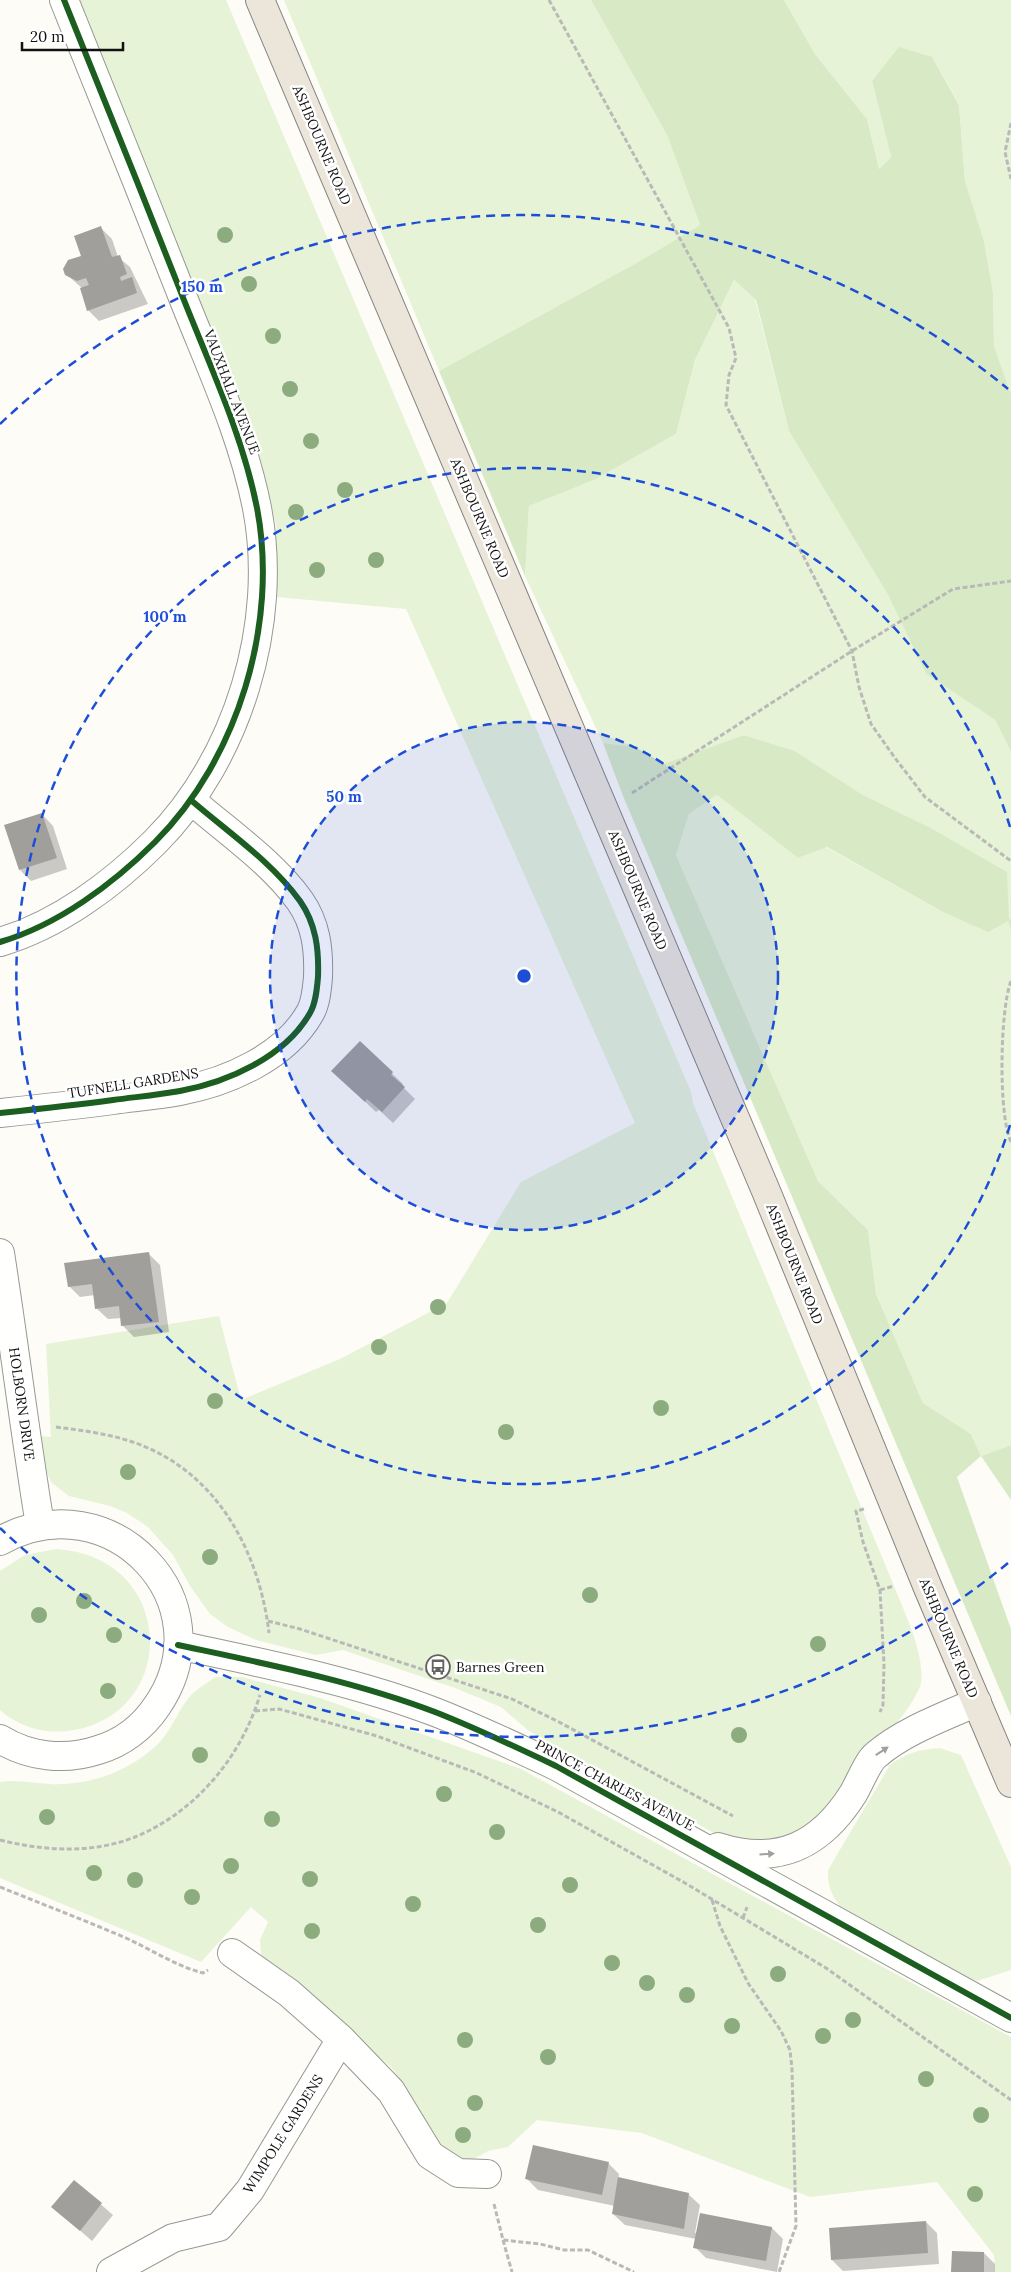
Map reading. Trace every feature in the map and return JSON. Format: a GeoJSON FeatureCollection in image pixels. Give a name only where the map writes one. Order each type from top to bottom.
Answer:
{"type":"FeatureCollection","features":[{"type":"Feature","properties":{"kind":"highway","name":"ASHBOURNE ROAD"},"geometry":{"type":"LineString","coordinates":[[260,0],[766,1191],[892,1500],[1011,1783]]}},
{"type":"Feature","properties":{"kind":"street","name":"VAUXHALL AVENUE"},"geometry":{"type":"LineString","coordinates":[[0,942],[37,927],[75,906],[113,879],[161,836],[192,800],[217,759],[234,720],[252,663],[258,632],[263,571],[258,511],[242,449],[64,0]]}},
{"type":"Feature","properties":{"kind":"street","name":"TUFNELL GARDENS"},"geometry":{"type":"LineString","coordinates":[[0,1114],[181,1091],[212,1082],[239,1072],[269,1056],[293,1038],[311,1012],[317,988],[319,960],[316,937],[310,917],[285,882],[192,800]]}},
{"type":"Feature","properties":{"kind":"street","name":"HOLBORN DRIVE"},"geometry":{"type":"LineString","coordinates":[[0,1253],[17,1362],[24,1432],[40,1525]]}},
{"type":"Feature","properties":{"kind":"street"},"geometry":{"type":"LineString","coordinates":[[0,1541],[15,1532],[40,1525],[66,1523],[92,1527],[117,1537],[138,1552],[156,1572],[169,1594],[176,1619],[178,1645],[174,1671],[165,1695],[150,1716],[131,1734],[109,1747],[84,1755],[59,1757],[33,1753],[0,1739]]}},
{"type":"Feature","properties":{"kind":"street","name":"PRINCE CHARLES AVENUE"},"geometry":{"type":"LineString","coordinates":[[178,1645],[276,1666],[433,1712],[556,1766],[1011,2018]]}},
{"type":"Feature","properties":{"kind":"street","name":"PRINCE CHARLES AVENUE"},"geometry":{"type":"LineString","coordinates":[[685,1837],[727,1850],[760,1855],[780,1853],[797,1848],[824,1830],[839,1814],[862,1779],[874,1756],[904,1737],[977,1702]]}},
{"type":"Feature","properties":{"kind":"street"},"geometry":{"type":"LineString","coordinates":[[232,1953],[289,1993],[341,2039],[392,2091],[430,2155],[458,2173],[487,2174]]}},
{"type":"Feature","properties":{"kind":"street"},"geometry":{"type":"LineString","coordinates":[[986,2005],[1011,1994]]}},
{"type":"Feature","properties":{"kind":"street","name":"WIMPOLE GARDENS"},"geometry":{"type":"LineString","coordinates":[[111,2272],[173,2238],[219,2227],[250,2190],[341,2039]]}},
{"type":"Feature","properties":{"kind":"path"},"geometry":{"type":"LineString","coordinates":[[549,0],[729,328],[736,358],[730,374],[726,405],[852,651],[859,687],[871,724],[925,797],[1011,861]]}},
{"type":"Feature","properties":{"kind":"path"},"geometry":{"type":"LineString","coordinates":[[1011,123],[1006,152],[1011,179]]}},
{"type":"Feature","properties":{"kind":"path"},"geometry":{"type":"LineString","coordinates":[[624,797],[852,651],[953,590],[1011,581]]}},
{"type":"Feature","properties":{"kind":"path"},"geometry":{"type":"LineString","coordinates":[[1011,981],[1007,992],[1002,1052],[1005,1117],[1011,1142]]}},
{"type":"Feature","properties":{"kind":"path"},"geometry":{"type":"LineString","coordinates":[[877,1718],[884,1705],[880,1590],[863,1542],[856,1512],[892,1500]]}},
{"type":"Feature","properties":{"kind":"path"},"geometry":{"type":"LineString","coordinates":[[880,1590],[894,1586]]}},
{"type":"Feature","properties":{"kind":"path"},"geometry":{"type":"LineString","coordinates":[[268,1621],[300,1629],[512,1699],[559,1722],[737,1819]]}},
{"type":"Feature","properties":{"kind":"path"},"geometry":{"type":"LineString","coordinates":[[255,1711],[279,1709],[295,1712],[377,1736],[477,1773],[558,1812],[826,1968],[1011,2100]]}},
{"type":"Feature","properties":{"kind":"path"},"geometry":{"type":"LineString","coordinates":[[0,1887],[85,1920],[157,1952],[185,1968],[203,1973],[232,1953]]}},
{"type":"Feature","properties":{"kind":"path"},"geometry":{"type":"LineString","coordinates":[[712,1900],[720,1926],[748,1983],[781,2032],[790,2050],[796,2226],[779,2272]]}},
{"type":"Feature","properties":{"kind":"path"},"geometry":{"type":"LineString","coordinates":[[487,2174],[512,2272]]}},
{"type":"Feature","properties":{"kind":"path"},"geometry":{"type":"LineString","coordinates":[[503,2240],[540,2244],[564,2250],[588,2250],[634,2272]]}},
{"type":"Feature","properties":{"kind":"green space"},"geometry":{"type":"Polygon","coordinates":[[[80,0],[226,0],[691,1092],[693,1103],[907,1618],[920,1658],[921,1683],[918,1692],[898,1721],[875,1737],[867,1746],[824,1813],[799,1831],[769,1840],[754,1841],[723,1838],[529,1731],[501,1707],[455,1688],[343,1650],[316,1655],[256,1640],[228,1627],[210,1614],[190,1586],[173,1555],[148,1527],[127,1513],[110,1506],[69,1496],[52,1483],[40,1460],[38,1436],[51,1437],[46,1344],[219,1316],[241,1400],[340,1359],[447,1303],[521,1182],[635,1123],[406,609],[276,597],[276,525],[259,453],[80,0]]]}},
{"type":"Feature","properties":{"kind":"green space"},"geometry":{"type":"Polygon","coordinates":[[[284,0],[591,0],[667,135],[700,225],[638,262],[439,371],[284,0]]]}},
{"type":"Feature","properties":{"kind":"green space"},"geometry":{"type":"Polygon","coordinates":[[[591,0],[784,0],[815,54],[867,119],[879,169],[891,157],[872,81],[899,47],[932,57],[959,105],[965,181],[984,241],[993,293],[994,346],[1011,394],[1011,752],[995,720],[926,674],[888,595],[789,431],[756,300],[734,280],[695,360],[676,434],[594,480],[529,506],[525,576],[439,371],[638,262],[700,225],[667,135],[591,0]]]}},
{"type":"Feature","properties":{"kind":"green space"},"geometry":{"type":"Polygon","coordinates":[[[784,0],[1011,0],[1011,394],[994,346],[993,293],[984,241],[965,181],[959,104],[932,57],[872,81],[891,157],[879,169],[867,119],[815,54],[784,0]]]}},
{"type":"Feature","properties":{"kind":"green space"},"geometry":{"type":"Polygon","coordinates":[[[734,280],[755,299],[789,431],[888,595],[926,674],[995,720],[1011,752],[1011,918],[1009,921],[1011,930],[1011,1445],[981,1456],[971,1434],[923,1403],[876,1294],[868,1230],[818,1181],[676,855],[689,814],[717,795],[798,858],[826,847],[943,912],[929,827],[863,795],[795,751],[744,735],[663,764],[636,747],[603,743],[525,576],[529,506],[594,480],[676,434],[695,360],[734,280]]]}},
{"type":"Feature","properties":{"kind":"green space"},"geometry":{"type":"Polygon","coordinates":[[[744,735],[795,751],[863,795],[929,827],[1007,872],[1011,930],[1008,921],[988,932],[943,912],[827,847],[798,858],[717,795],[689,814],[676,855],[818,1181],[868,1230],[876,1294],[923,1403],[971,1434],[981,1456],[957,1477],[1011,1629],[1011,1716],[623,796],[603,743],[636,747],[663,764],[744,735]]]}},
{"type":"Feature","properties":{"kind":"green space"},"geometry":{"type":"Polygon","coordinates":[[[1011,1445],[1011,1500],[981,1456],[1011,1445]]]}},
{"type":"Feature","properties":{"kind":"green space"},"geometry":{"type":"Polygon","coordinates":[[[56,1549],[96,1559],[126,1579],[143,1607],[150,1638],[146,1670],[130,1698],[104,1720],[58,1732],[31,1728],[7,1716],[0,1710],[0,1571],[25,1555],[56,1549]]]}},
{"type":"Feature","properties":{"kind":"green space"},"geometry":{"type":"Polygon","coordinates":[[[216,1677],[242,1677],[320,1698],[521,1769],[1011,2037],[1011,2272],[995,2272],[994,2255],[937,2182],[810,2197],[642,2133],[537,2120],[508,2147],[488,2151],[472,2160],[460,2160],[443,2148],[392,2068],[261,1955],[260,1940],[268,1922],[251,1907],[201,1962],[0,1878],[0,1782],[19,1781],[65,1784],[94,1779],[122,1769],[136,1762],[159,1743],[188,1699],[216,1677]]]}},
{"type":"Feature","properties":{"kind":"green space"},"geometry":{"type":"Polygon","coordinates":[[[940,1748],[961,1755],[1011,1867],[1011,1970],[977,1981],[968,1978],[843,1911],[834,1897],[829,1882],[828,1870],[890,1765],[914,1752],[940,1748]]]}},
{"type":"Feature","properties":{"kind":"building"},"geometry":{"type":"Polygon","coordinates":[[[101,226],[112,257],[120,255],[127,274],[120,277],[121,281],[132,277],[137,293],[87,311],[80,288],[89,285],[86,278],[77,281],[65,275],[63,269],[68,260],[81,256],[74,236],[101,226]]]}},
{"type":"Feature","properties":{"kind":"building"},"geometry":{"type":"Polygon","coordinates":[[[42,813],[57,858],[19,870],[4,825],[42,813]]]}},
{"type":"Feature","properties":{"kind":"building"},"geometry":{"type":"Polygon","coordinates":[[[360,1041],[393,1072],[391,1075],[405,1087],[382,1112],[367,1099],[365,1102],[331,1071],[360,1041]]]}},
{"type":"Feature","properties":{"kind":"building"},"geometry":{"type":"Polygon","coordinates":[[[149,1252],[159,1322],[121,1326],[119,1306],[95,1309],[92,1284],[68,1287],[64,1263],[149,1252]]]}},
{"type":"Feature","properties":{"kind":"building"},"geometry":{"type":"Polygon","coordinates":[[[533,2145],[609,2162],[602,2195],[525,2179],[533,2145]]]}},
{"type":"Feature","properties":{"kind":"building"},"geometry":{"type":"Polygon","coordinates":[[[618,2177],[689,2193],[684,2229],[612,2214],[618,2177]]]}},
{"type":"Feature","properties":{"kind":"building"},"geometry":{"type":"Polygon","coordinates":[[[74,2180],[102,2203],[80,2231],[51,2207],[74,2180]]]}},
{"type":"Feature","properties":{"kind":"building"},"geometry":{"type":"Polygon","coordinates":[[[700,2213],[772,2227],[766,2261],[693,2248],[700,2213]]]}},
{"type":"Feature","properties":{"kind":"building"},"geometry":{"type":"Polygon","coordinates":[[[926,2221],[928,2253],[831,2260],[829,2228],[926,2221]]]}},
{"type":"Feature","properties":{"kind":"building"},"geometry":{"type":"Polygon","coordinates":[[[952,2251],[984,2252],[984,2272],[951,2272],[952,2251]]]}},
{"type":"Feature","properties":{"kind":"cycle path"},"geometry":{"type":"LineString","coordinates":[[0,942],[22,935],[43,925],[103,888],[139,858],[184,809],[209,771],[230,730],[245,687],[256,642],[262,597],[262,552],[257,508],[243,452],[64,0]]}},
{"type":"Feature","properties":{"kind":"cycle path"},"geometry":{"type":"LineString","coordinates":[[0,1113],[163,1094],[217,1081],[236,1074],[271,1055],[299,1029],[310,1013],[317,991],[318,957],[313,928],[300,901],[263,860],[192,801]]}},
{"type":"Feature","properties":{"kind":"cycle path"},"geometry":{"type":"LineString","coordinates":[[178,1645],[308,1674],[372,1691],[435,1712],[496,1738],[556,1766],[1011,2018]]}},
{"type":"Feature","properties":{"kind":"place","name":"Barnes Green"},"geometry":{"type":"Point","coordinates":[438,1667]}}]}
